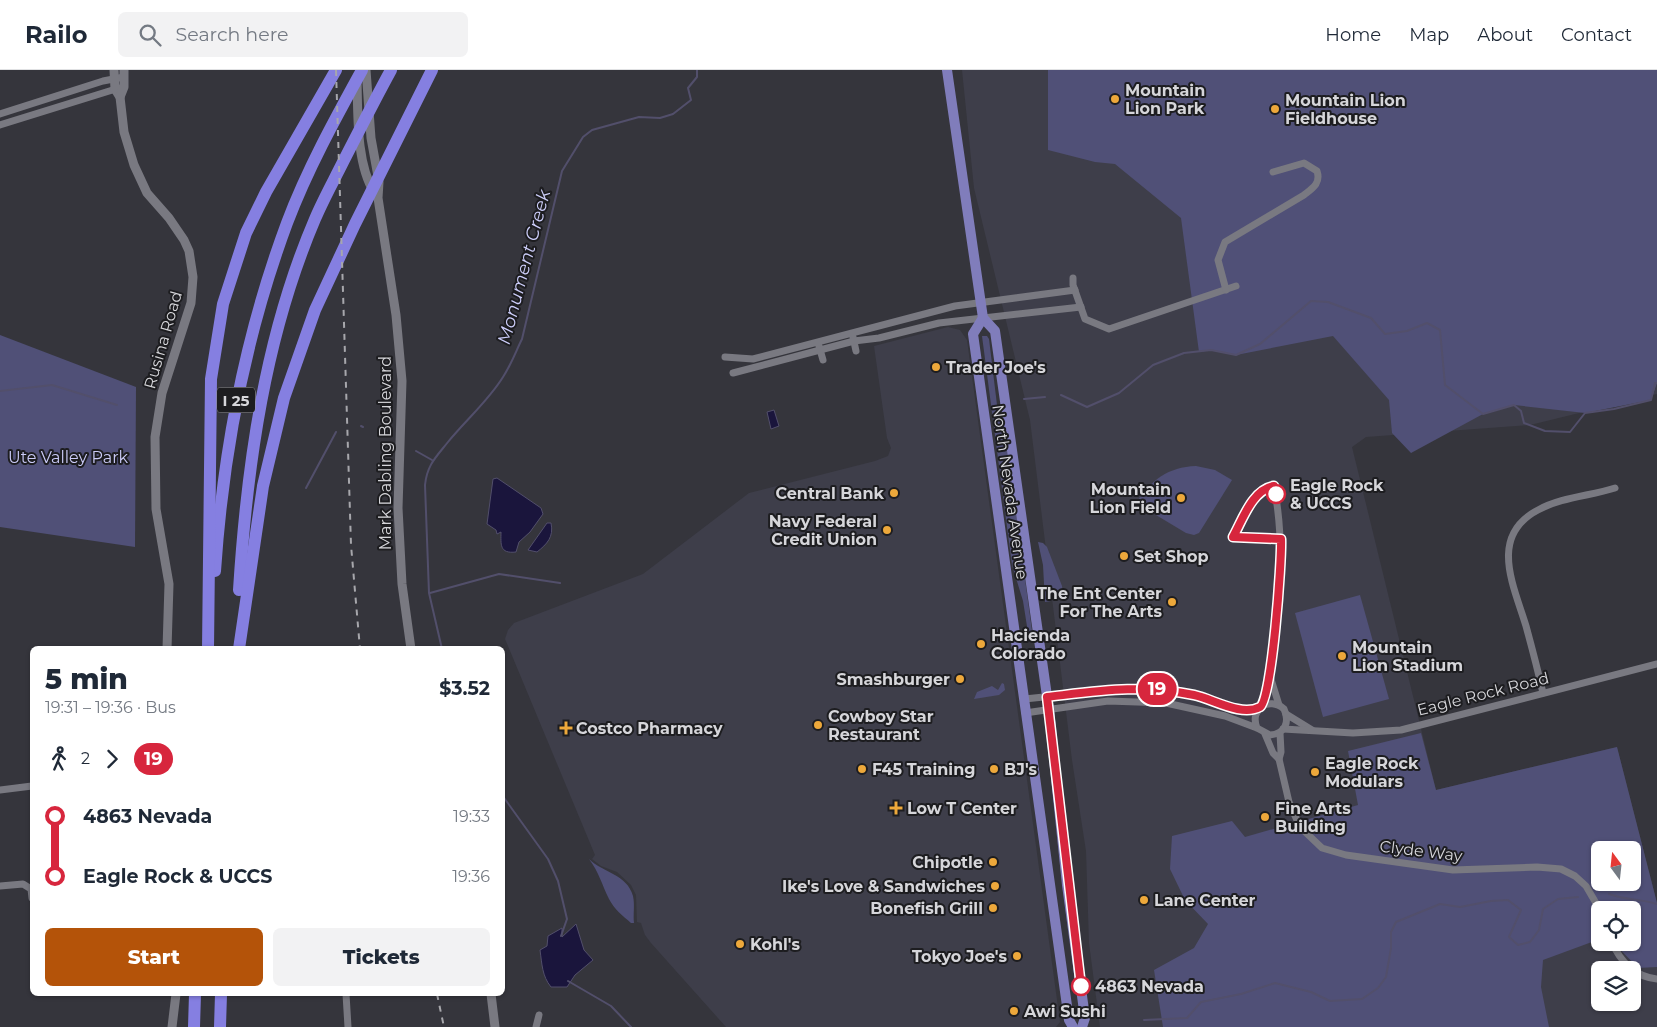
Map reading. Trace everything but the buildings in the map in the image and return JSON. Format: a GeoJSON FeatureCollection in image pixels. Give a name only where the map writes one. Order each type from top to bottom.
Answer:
{"type":"FeatureCollection","features":[{"type":"Feature","properties":{"kind":"highway"},"geometry":{"type":"LineString","coordinates":[[209,646],[209,422],[215,341],[223,304],[246,234],[266,192],[336,70]]}},
{"type":"Feature","properties":{"kind":"highway","name":"I 25"},"geometry":{"type":"LineString","coordinates":[[209,646],[221,500],[228,449],[242,370],[254,322],[271,268],[313,162],[362,70]]}},
{"type":"Feature","properties":{"kind":"highway"},"geometry":{"type":"LineString","coordinates":[[238,646],[272,440],[284,398],[315,310],[432,70]]}},
{"type":"Feature","properties":{"kind":"highway","name":"I 25"},"geometry":{"type":"LineString","coordinates":[[238,646],[243,537],[256,428],[268,369],[315,218],[391,71]]}},
{"type":"Feature","properties":{"kind":"highway"},"geometry":{"type":"LineString","coordinates":[[194,1027],[195,996]]}},
{"type":"Feature","properties":{"kind":"highway"},"geometry":{"type":"LineString","coordinates":[[220,1027],[221,996]]}},
{"type":"Feature","properties":{"kind":"main road","name":"North Nevada Avenue"},"geometry":{"type":"LineString","coordinates":[[947,70],[983,318],[995,331],[1049,710],[1067,885],[1085,1018],[1082,1027]]}},
{"type":"Feature","properties":{"kind":"main road","name":"North Nevada Avenue"},"geometry":{"type":"LineString","coordinates":[[983,318],[973,334],[1069,1020],[1073,1027]]}},
{"type":"Feature","properties":{"kind":"street","name":"Mark Dabling Boulevard"},"geometry":{"type":"LineString","coordinates":[[356,70],[359,140],[369,184],[378,198]]}},
{"type":"Feature","properties":{"kind":"street","name":"Mark Dabling Boulevard"},"geometry":{"type":"LineString","coordinates":[[366,70],[371,138],[379,182],[378,198],[399,338],[402,381],[398,516],[402,584],[411,646]]}},
{"type":"Feature","properties":{"kind":"street"},"geometry":{"type":"LineString","coordinates":[[0,114],[119,79]]}},
{"type":"Feature","properties":{"kind":"street"},"geometry":{"type":"LineString","coordinates":[[0,125],[119,79]]}},
{"type":"Feature","properties":{"kind":"street","name":"Rusina Road"},"geometry":{"type":"LineString","coordinates":[[119,79],[126,140],[140,181],[184,240],[189,251],[193,277],[191,303],[167,376],[158,413],[155,437],[154,489],[169,584],[168,646]]}},
{"type":"Feature","properties":{"kind":"street"},"geometry":{"type":"LineString","coordinates":[[1226,290],[1218,260],[1225,242],[1304,195],[1316,186],[1318,181],[1316,171],[1304,163],[1273,172]]}},
{"type":"Feature","properties":{"kind":"street"},"geometry":{"type":"LineString","coordinates":[[1073,278],[1085,319],[1109,329],[1236,286]]}},
{"type":"Feature","properties":{"kind":"street"},"geometry":{"type":"LineString","coordinates":[[725,357],[753,359],[955,306],[1075,290]]}},
{"type":"Feature","properties":{"kind":"street"},"geometry":{"type":"LineString","coordinates":[[733,374],[854,340],[879,338],[939,324],[1081,307]]}},
{"type":"Feature","properties":{"kind":"street"},"geometry":{"type":"LineString","coordinates":[[852,332],[856,351]]}},
{"type":"Feature","properties":{"kind":"street"},"geometry":{"type":"LineString","coordinates":[[818,342],[823,360]]}},
{"type":"Feature","properties":{"kind":"street"},"geometry":{"type":"LineString","coordinates":[[1257,728],[1254,718],[1261,706],[1270,676],[1281,571],[1281,539],[1274,486],[1266,487],[1258,493],[1233,537],[1281,539]]}},
{"type":"Feature","properties":{"kind":"street"},"geometry":{"type":"LineString","coordinates":[[1543,693],[1529,636],[1510,581],[1507,560],[1512,537],[1522,521],[1538,510],[1563,501],[1615,488]]}},
{"type":"Feature","properties":{"kind":"street","name":"Eagle Rock Road"},"geometry":{"type":"LineString","coordinates":[[1265,734],[1282,731],[1312,730],[1353,733],[1394,731],[1657,664]]}},
{"type":"Feature","properties":{"kind":"street"},"geometry":{"type":"LineString","coordinates":[[1024,699],[1140,687],[1194,695],[1241,709],[1268,703],[1279,705],[1270,676]]}},
{"type":"Feature","properties":{"kind":"street"},"geometry":{"type":"LineString","coordinates":[[1025,714],[1108,701],[1166,703],[1225,716],[1257,728],[1265,734],[1273,754],[1279,759],[1282,731],[1287,719],[1286,714]]}},
{"type":"Feature","properties":{"kind":"street","name":"Eagle Rock Road"},"geometry":{"type":"LineString","coordinates":[[1279,705],[1286,714],[1312,730]]}},
{"type":"Feature","properties":{"kind":"street","name":"Clyde Way"},"geometry":{"type":"LineString","coordinates":[[1279,759],[1296,820],[1303,832],[1322,848],[1346,855],[1447,870],[1537,867],[1561,869],[1575,876],[1586,886],[1595,901]]}},
{"type":"Feature","properties":{"kind":"street"},"geometry":{"type":"LineString","coordinates":[[0,790],[30,786]]}},
{"type":"Feature","properties":{"kind":"street"},"geometry":{"type":"LineString","coordinates":[[0,886],[24,884],[30,888]]}},
{"type":"Feature","properties":{"kind":"street"},"geometry":{"type":"LineString","coordinates":[[1616,951],[1630,968],[1642,976],[1657,979]]}},
{"type":"Feature","properties":{"kind":"street"},"geometry":{"type":"LineString","coordinates":[[172,1027],[176,996]]}},
{"type":"Feature","properties":{"kind":"street"},"geometry":{"type":"LineString","coordinates":[[346,996],[348,1027]]}},
{"type":"Feature","properties":{"kind":"street"},"geometry":{"type":"LineString","coordinates":[[490,996],[495,1027]]}},
{"type":"Feature","properties":{"kind":"street"},"geometry":{"type":"LineString","coordinates":[[536,1027],[538,1015]]}},
{"type":"Feature","properties":{"kind":"shaded area"},"geometry":{"type":"Polygon","coordinates":[[[962,70],[1657,70],[1657,394],[1530,425],[1366,437],[1352,447],[1436,790],[1617,747],[1657,903],[1657,1027],[1100,1027],[1089,943],[1086,851],[1072,760],[1030,420],[974,188],[962,70]]]}},
{"type":"Feature","properties":{"kind":"shaded area"},"geometry":{"type":"Polygon","coordinates":[[[948,327],[960,330],[967,340],[1060,1022],[1056,1027],[726,1027],[645,935],[641,923],[637,922],[636,895],[631,885],[617,872],[601,866],[592,859],[595,855],[505,639],[508,630],[514,623],[643,574],[749,493],[888,456],[891,448],[887,438],[874,346],[948,327]]]}},
{"type":"Feature","properties":{"kind":"shaded area"},"geometry":{"type":"Polygon","coordinates":[[[774,410],[779,426],[771,429],[767,412],[774,410]]]}},
{"type":"Feature","properties":{"kind":"shaded area"},"geometry":{"type":"Polygon","coordinates":[[[497,478],[541,508],[543,514],[530,532],[519,542],[516,552],[504,550],[501,544],[501,532],[497,534],[496,530],[487,524],[493,479],[497,478]]]}},
{"type":"Feature","properties":{"kind":"shaded area"},"geometry":{"type":"Polygon","coordinates":[[[547,523],[551,523],[552,528],[551,536],[547,543],[537,552],[528,550],[547,523]]]}},
{"type":"Feature","properties":{"kind":"shaded area"},"geometry":{"type":"Polygon","coordinates":[[[576,924],[584,950],[593,960],[575,975],[567,987],[551,987],[544,974],[540,950],[547,946],[548,936],[562,928],[562,937],[576,924]]]}},
{"type":"Feature","properties":{"kind":"green space"},"geometry":{"type":"Polygon","coordinates":[[[1048,70],[1657,70],[1657,383],[1651,400],[1585,413],[1514,405],[1483,414],[1411,453],[1392,433],[1389,400],[1333,336],[1236,355],[1211,350],[1199,352],[1181,218],[1115,164],[1095,162],[1048,150],[1048,70]]]}},
{"type":"Feature","properties":{"kind":"green space","name":"Ute Valley Park"},"geometry":{"type":"Polygon","coordinates":[[[0,335],[136,387],[135,547],[0,527],[0,335]]]}},
{"type":"Feature","properties":{"kind":"green space"},"geometry":{"type":"Polygon","coordinates":[[[982,336],[987,336],[989,339],[997,405],[1005,432],[1033,638],[1029,639],[1023,601],[1012,565],[982,336]]]}},
{"type":"Feature","properties":{"kind":"green space","name":"Mountain Lion Field"},"geometry":{"type":"Polygon","coordinates":[[[1196,466],[1215,470],[1232,480],[1199,533],[1194,535],[1186,533],[1136,503],[1154,481],[1161,476],[1177,469],[1196,466]]]}},
{"type":"Feature","properties":{"kind":"green space"},"geometry":{"type":"Polygon","coordinates":[[[1038,542],[1043,543],[1047,547],[1062,586],[1063,593],[1056,593],[1051,601],[1045,602],[1043,565],[1038,542]]]}},
{"type":"Feature","properties":{"kind":"green space","name":"Mountain Lion Stadium"},"geometry":{"type":"Polygon","coordinates":[[[1360,595],[1389,699],[1323,717],[1295,613],[1360,595]]]}},
{"type":"Feature","properties":{"kind":"green space"},"geometry":{"type":"Polygon","coordinates":[[[1002,683],[1005,690],[999,695],[974,699],[977,692],[992,686],[998,690],[1002,683]]]}},
{"type":"Feature","properties":{"kind":"green space"},"geometry":{"type":"Polygon","coordinates":[[[1421,733],[1436,790],[1617,747],[1657,903],[1657,967],[1641,968],[1641,961],[1631,961],[1622,951],[1641,951],[1641,901],[1591,901],[1591,942],[1543,960],[1541,987],[1549,1027],[1163,1027],[1154,970],[1194,948],[1208,924],[1185,900],[1170,869],[1172,836],[1232,821],[1245,837],[1358,805],[1348,751],[1421,733]]]}},
{"type":"Feature","properties":{"kind":"green space"},"geometry":{"type":"Polygon","coordinates":[[[589,859],[626,883],[634,899],[634,923],[625,918],[611,903],[589,859]]]}},
{"type":"Feature","properties":{"kind":"waterway","name":"Monument Creek"},"geometry":{"type":"LineString","coordinates":[[441,646],[429,593],[425,485],[430,467],[448,442],[497,386],[522,339],[562,171],[583,137],[592,130],[639,117],[660,118],[673,114],[691,100],[688,88],[697,77],[697,70]]}},
{"type":"Feature","properties":{"kind":"waterway"},"geometry":{"type":"LineString","coordinates":[[1061,395],[1087,407],[1119,393],[1153,365],[1184,353],[1211,350],[1236,355],[1260,344],[1311,301],[1328,302],[1371,318],[1385,334],[1407,331],[1427,323],[1440,330],[1445,385],[1483,414],[1514,405],[1521,411],[1524,423],[1545,431],[1570,432],[1585,413],[1614,409],[1651,400],[1655,383],[1657,383]]}},
{"type":"Feature","properties":{"kind":"waterway"},"geometry":{"type":"LineString","coordinates":[[0,391],[52,385],[117,405]]}},
{"type":"Feature","properties":{"kind":"waterway"},"geometry":{"type":"LineString","coordinates":[[1024,399],[1045,397]]}},
{"type":"Feature","properties":{"kind":"waterway"},"geometry":{"type":"LineString","coordinates":[[306,488],[336,432]]}},
{"type":"Feature","properties":{"kind":"waterway"},"geometry":{"type":"LineString","coordinates":[[416,451],[432,460]]}},
{"type":"Feature","properties":{"kind":"waterway"},"geometry":{"type":"LineString","coordinates":[[430,593],[499,574],[560,583]]}},
{"type":"Feature","properties":{"kind":"waterway","name":"Monument Creek"},"geometry":{"type":"LineString","coordinates":[[505,799],[548,859],[558,881],[567,919],[561,936]]}},
{"type":"Feature","properties":{"kind":"waterway"},"geometry":{"type":"LineString","coordinates":[[1609,894],[1657,904]]}},
{"type":"Feature","properties":{"kind":"waterway"},"geometry":{"type":"LineString","coordinates":[[1144,1020],[1187,1018],[1201,1002],[1241,994],[1275,983],[1311,992],[1330,1001],[1362,999],[1378,988],[1386,977],[1391,948],[1391,932],[1396,922],[1440,904],[1460,907],[1508,900],[1521,910],[1509,937],[1518,945],[1530,942],[1539,930],[1543,909],[1558,899],[1578,897]]}},
{"type":"Feature","properties":{"kind":"waterway","name":"Monument Creek"},"geometry":{"type":"LineString","coordinates":[[568,981],[611,1006],[631,1027]]}},
{"type":"Feature","properties":{"kind":"railway"},"geometry":{"type":"LineString","coordinates":[[336,70],[351,545],[360,646]]}},
{"type":"Feature","properties":{"kind":"railway"},"geometry":{"type":"LineString","coordinates":[[437,996],[444,1027]]}},
{"type":"Feature","properties":{"kind":"bus line","name":"19"},"geometry":{"type":"LineString","coordinates":[[1081,986],[1067,885],[1058,782],[1047,697],[1140,687],[1164,689],[1194,695],[1241,709],[1259,708],[1263,704],[1270,676],[1281,571],[1281,539],[1233,537],[1258,493],[1266,487],[1274,486],[1276,494]]}},
{"type":"Feature","properties":{"kind":"place","name":"Mountain Lion Park"},"geometry":{"type":"Point","coordinates":[1115,99]}},
{"type":"Feature","properties":{"kind":"place","name":"Mountain Lion Fieldhouse"},"geometry":{"type":"Point","coordinates":[1275,109]}},
{"type":"Feature","properties":{"kind":"place","name":"Trader Joe's"},"geometry":{"type":"Point","coordinates":[936,367]}},
{"type":"Feature","properties":{"kind":"place","name":"Central Bank"},"geometry":{"type":"Point","coordinates":[894,493]}},
{"type":"Feature","properties":{"kind":"place","name":"Eagle Rock & UCCS"},"geometry":{"type":"Point","coordinates":[1276,494]}},
{"type":"Feature","properties":{"kind":"place","name":"Mountain Lion Field"},"geometry":{"type":"Point","coordinates":[1181,498]}},
{"type":"Feature","properties":{"kind":"place","name":"Navy Federal Credit Union"},"geometry":{"type":"Point","coordinates":[887,530]}},
{"type":"Feature","properties":{"kind":"place","name":"Set Shop"},"geometry":{"type":"Point","coordinates":[1124,556]}},
{"type":"Feature","properties":{"kind":"place","name":"The Ent Center For The Arts"},"geometry":{"type":"Point","coordinates":[1172,602]}},
{"type":"Feature","properties":{"kind":"place","name":"Hacienda Colorado"},"geometry":{"type":"Point","coordinates":[981,644]}},
{"type":"Feature","properties":{"kind":"place","name":"Mountain Lion Stadium"},"geometry":{"type":"Point","coordinates":[1342,656]}},
{"type":"Feature","properties":{"kind":"place","name":"Smashburger"},"geometry":{"type":"Point","coordinates":[960,679]}},
{"type":"Feature","properties":{"kind":"place","name":"Cowboy Star Restaurant"},"geometry":{"type":"Point","coordinates":[818,725]}},
{"type":"Feature","properties":{"kind":"place","name":"Costco Pharmacy"},"geometry":{"type":"Point","coordinates":[566,728]}},
{"type":"Feature","properties":{"kind":"place","name":"F45 Training"},"geometry":{"type":"Point","coordinates":[862,769]}},
{"type":"Feature","properties":{"kind":"place","name":"BJ's"},"geometry":{"type":"Point","coordinates":[994,769]}},
{"type":"Feature","properties":{"kind":"place","name":"Eagle Rock Modulars"},"geometry":{"type":"Point","coordinates":[1315,772]}},
{"type":"Feature","properties":{"kind":"place","name":"Low T Center"},"geometry":{"type":"Point","coordinates":[896,808]}},
{"type":"Feature","properties":{"kind":"place","name":"Fine Arts Building"},"geometry":{"type":"Point","coordinates":[1265,817]}},
{"type":"Feature","properties":{"kind":"place","name":"Chipotle"},"geometry":{"type":"Point","coordinates":[993,862]}},
{"type":"Feature","properties":{"kind":"place","name":"Ike's Love & Sandwiches"},"geometry":{"type":"Point","coordinates":[995,886]}},
{"type":"Feature","properties":{"kind":"place","name":"Lane Center"},"geometry":{"type":"Point","coordinates":[1144,900]}},
{"type":"Feature","properties":{"kind":"place","name":"Bonefish Grill"},"geometry":{"type":"Point","coordinates":[993,908]}},
{"type":"Feature","properties":{"kind":"place","name":"Kohl's"},"geometry":{"type":"Point","coordinates":[740,944]}},
{"type":"Feature","properties":{"kind":"place","name":"Tokyo Joe's"},"geometry":{"type":"Point","coordinates":[1017,956]}},
{"type":"Feature","properties":{"kind":"place","name":"4863 Nevada"},"geometry":{"type":"Point","coordinates":[1081,986]}},
{"type":"Feature","properties":{"kind":"place","name":"Awi Sushi"},"geometry":{"type":"Point","coordinates":[1014,1011]}}]}
